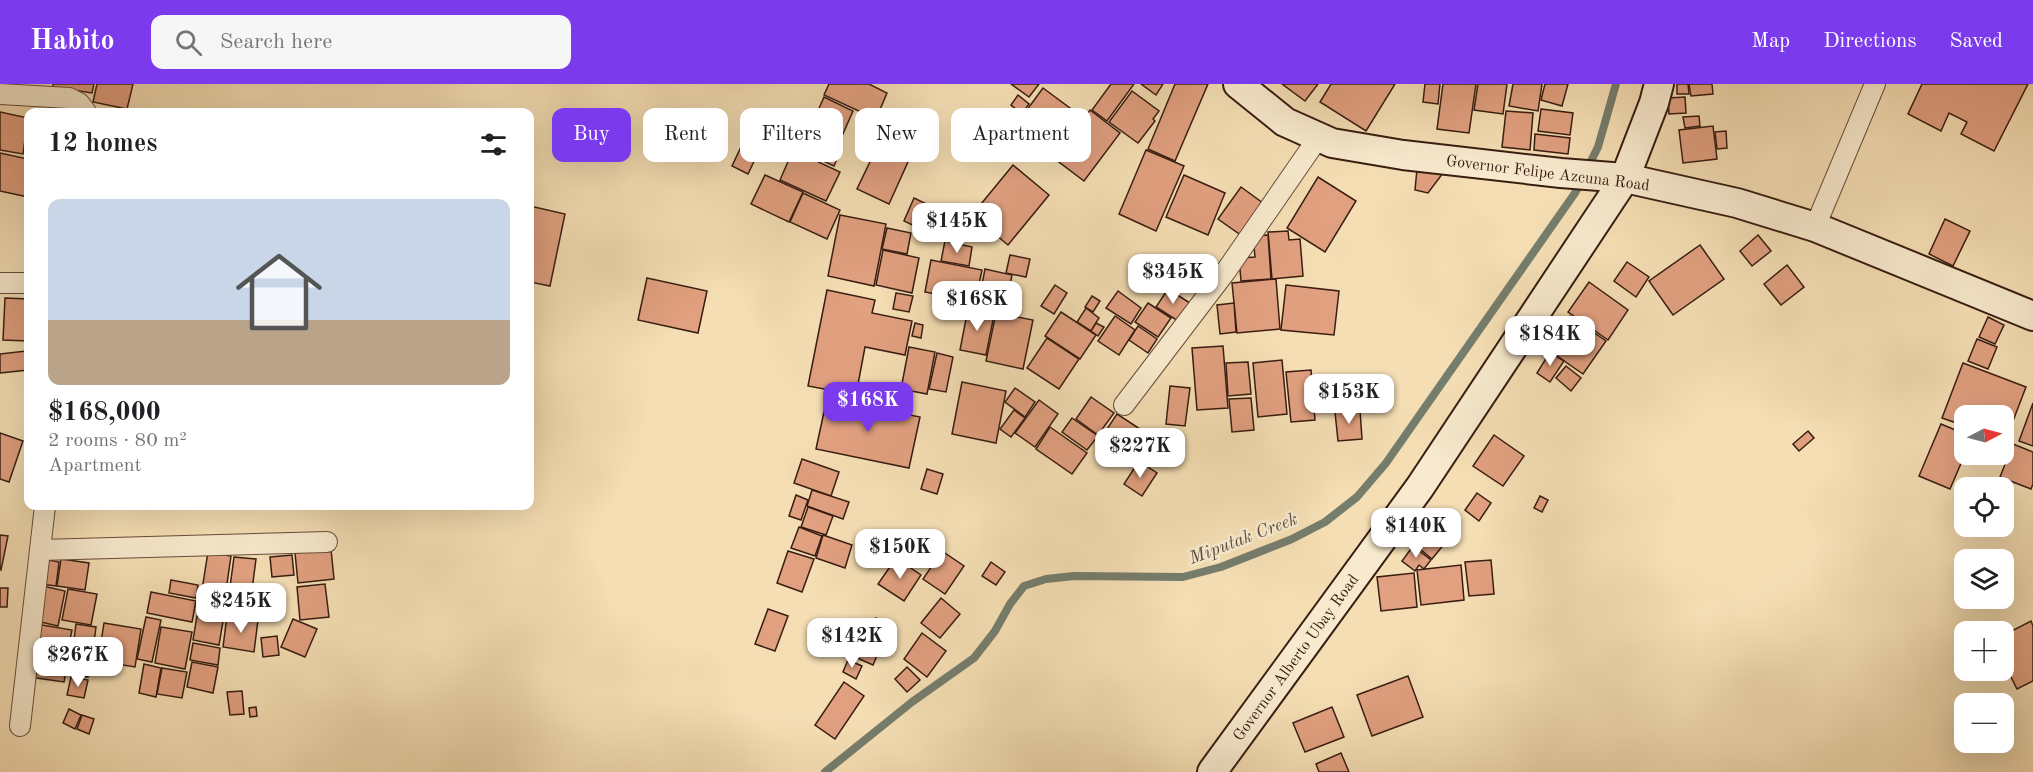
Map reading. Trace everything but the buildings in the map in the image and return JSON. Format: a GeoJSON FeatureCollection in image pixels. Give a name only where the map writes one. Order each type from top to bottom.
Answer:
{"type":"FeatureCollection","features":[{"type":"Feature","properties":{"kind":"street","name":"Governor Felipe Azcuna Road"},"geometry":{"type":"LineString","coordinates":[[1238,84],[1285,122],[1332,143],[1403,155],[1561,173],[1625,177],[1737,202],[1815,227],[2033,316]]}},
{"type":"Feature","properties":{"kind":"street","name":"Governor Alberto Ubay Road"},"geometry":{"type":"LineString","coordinates":[[1212,772],[1420,487],[1625,177],[1654,103],[1659,84]]}},
{"type":"Feature","properties":{"kind":"street"},"geometry":{"type":"LineString","coordinates":[[1815,227],[1875,84]]}},
{"type":"Feature","properties":{"kind":"street"},"geometry":{"type":"LineString","coordinates":[[0,94],[69,98],[83,108]]}},
{"type":"Feature","properties":{"kind":"street"},"geometry":{"type":"LineString","coordinates":[[1124,405],[1226,271],[1318,138]]}},
{"type":"Feature","properties":{"kind":"street"},"geometry":{"type":"LineString","coordinates":[[0,283],[24,283]]}},
{"type":"Feature","properties":{"kind":"street"},"geometry":{"type":"LineString","coordinates":[[20,726],[45,510]]}},
{"type":"Feature","properties":{"kind":"street"},"geometry":{"type":"LineString","coordinates":[[40,550],[327,542]]}},
{"type":"Feature","properties":{"kind":"waterway","name":"Miputak Creek"},"geometry":{"type":"LineString","coordinates":[[1587,169],[1598,147],[1616,84]]}},
{"type":"Feature","properties":{"kind":"waterway","name":"Miputak Creek"},"geometry":{"type":"LineString","coordinates":[[825,772],[912,702],[974,658],[995,631],[1010,604],[1024,586],[1046,579],[1074,576],[1183,577],[1221,567],[1292,539],[1325,522],[1357,497],[1386,463],[1582,180]]}}]}
